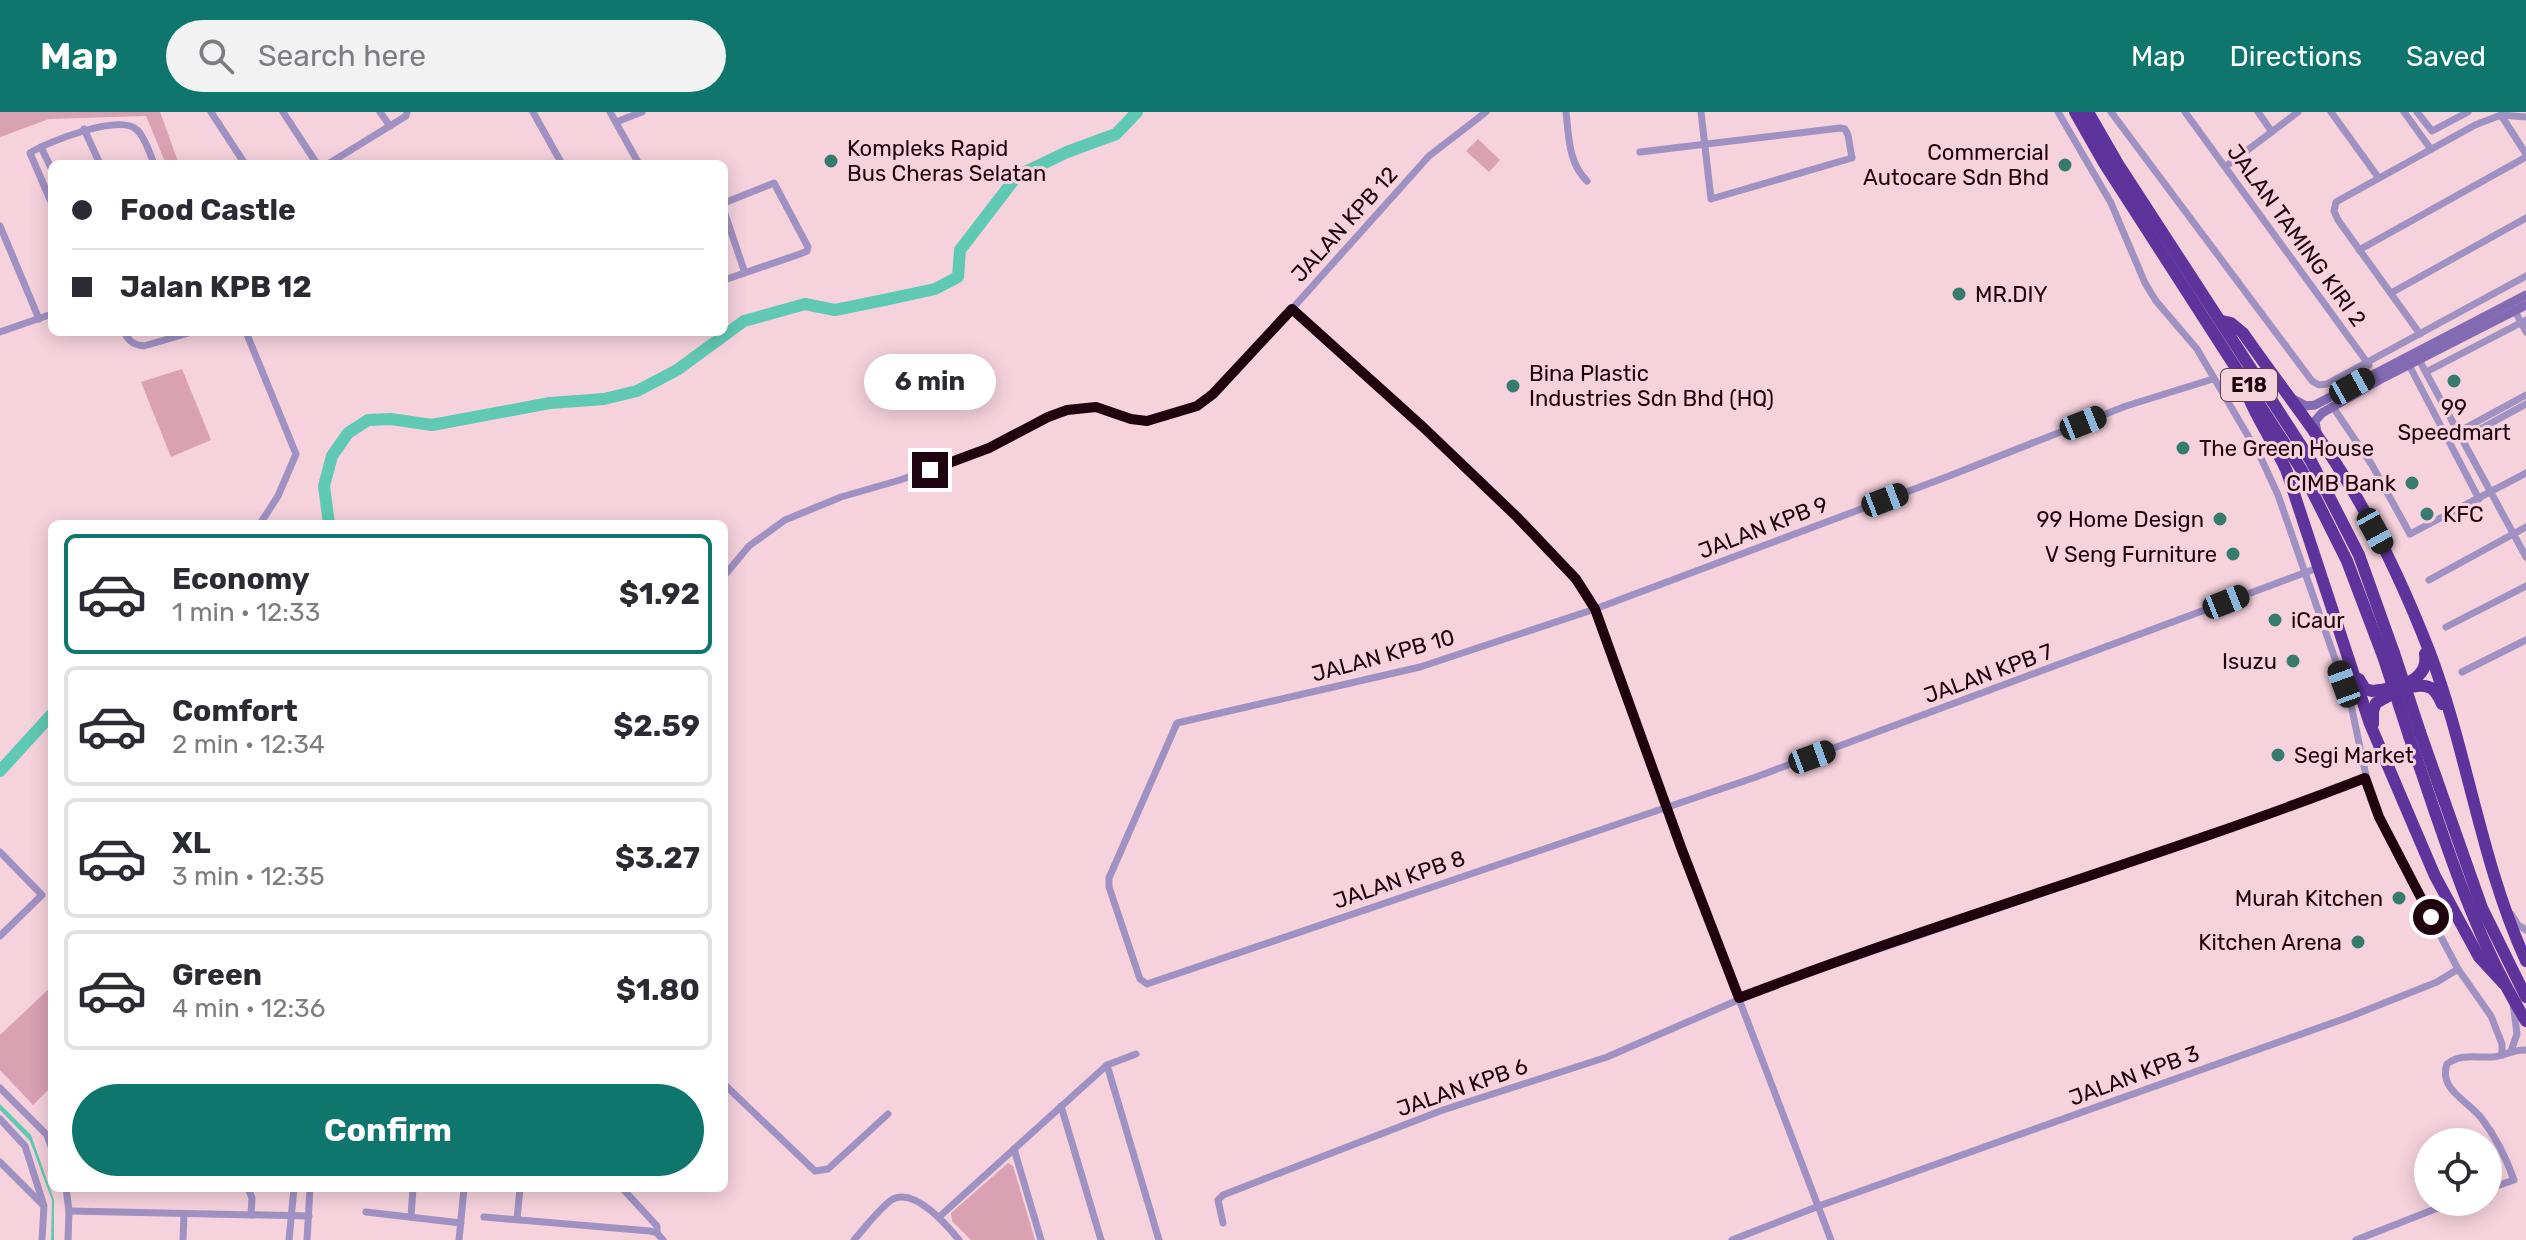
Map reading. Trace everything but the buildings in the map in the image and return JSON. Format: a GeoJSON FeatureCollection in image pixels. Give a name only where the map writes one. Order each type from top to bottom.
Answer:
{"type":"FeatureCollection","features":[{"type":"Feature","properties":{"kind":"highway","name":"E18"},"geometry":{"type":"LineString","coordinates":[[2075,112],[2104,163],[2301,469],[2347,561],[2388,654]]}},
{"type":"Feature","properties":{"kind":"highway","name":"E18"},"geometry":{"type":"LineString","coordinates":[[2088,112],[2118,164],[2311,461],[2337,509],[2359,555],[2471,913],[2504,984],[2520,998]]}},
{"type":"Feature","properties":{"kind":"highway"},"geometry":{"type":"LineString","coordinates":[[2222,321],[2231,323],[2243,333],[2326,448],[2388,554],[2417,620],[2451,721],[2500,894],[2526,961]]}},
{"type":"Feature","properties":{"kind":"highway"},"geometry":{"type":"LineString","coordinates":[[2243,376],[2248,400],[2287,472],[2370,724],[2435,876],[2479,957],[2504,984]]}},
{"type":"Feature","properties":{"kind":"highway"},"geometry":{"type":"LineString","coordinates":[[2351,660],[2365,689],[2372,691],[2417,679],[2427,663],[2417,620]]}},
{"type":"Feature","properties":{"kind":"highway"},"geometry":{"type":"LineString","coordinates":[[2378,743],[2373,722],[2376,703],[2419,685],[2429,686],[2436,692],[2451,721]]}},
{"type":"Feature","properties":{"kind":"highway","name":"E18"},"geometry":{"type":"LineString","coordinates":[[2415,734],[2520,998],[2526,1021]]}},
{"type":"Feature","properties":{"kind":"street"},"geometry":{"type":"LineString","coordinates":[[211,112],[242,160]]}},
{"type":"Feature","properties":{"kind":"street"},"geometry":{"type":"LineString","coordinates":[[283,112],[314,160]]}},
{"type":"Feature","properties":{"kind":"street"},"geometry":{"type":"LineString","coordinates":[[380,112],[390,126]]}},
{"type":"Feature","properties":{"kind":"street"},"geometry":{"type":"LineString","coordinates":[[335,160],[406,116],[407,112]]}},
{"type":"Feature","properties":{"kind":"street"},"geometry":{"type":"LineString","coordinates":[[533,112],[560,160]]}},
{"type":"Feature","properties":{"kind":"street"},"geometry":{"type":"LineString","coordinates":[[610,112],[637,160]]}},
{"type":"Feature","properties":{"kind":"street"},"geometry":{"type":"LineString","coordinates":[[616,122],[642,112]]}},
{"type":"Feature","properties":{"kind":"street","name":"JALAN KPB 12"},"geometry":{"type":"LineString","coordinates":[[728,571],[749,546],[785,520],[841,497],[900,480],[989,448],[1067,410],[1096,407],[1147,421],[1197,406],[1213,394],[1292,309],[1429,156],[1486,112]]}},
{"type":"Feature","properties":{"kind":"street"},"geometry":{"type":"LineString","coordinates":[[1566,112],[1571,155],[1578,172],[1587,181]]}},
{"type":"Feature","properties":{"kind":"street"},"geometry":{"type":"LineString","coordinates":[[1640,152],[1704,145],[1845,129],[1852,158],[1711,199],[1704,145],[1701,112]]}},
{"type":"Feature","properties":{"kind":"street"},"geometry":{"type":"LineString","coordinates":[[2058,112],[2111,203],[2145,283],[2156,301],[2184,331],[2261,458],[2278,495],[2351,705],[2371,799],[2458,969],[2494,1023],[2502,1044],[2502,1055]]}},
{"type":"Feature","properties":{"kind":"street"},"geometry":{"type":"LineString","coordinates":[[2111,112],[2312,381],[2327,384],[2526,276]]}},
{"type":"Feature","properties":{"kind":"street","name":"JALAN TAMING KIRI 2"},"geometry":{"type":"LineString","coordinates":[[2185,112],[2377,377]]}},
{"type":"Feature","properties":{"kind":"street"},"geometry":{"type":"LineString","coordinates":[[2258,112],[2272,132]]}},
{"type":"Feature","properties":{"kind":"street"},"geometry":{"type":"LineString","coordinates":[[2225,167],[2298,112]]}},
{"type":"Feature","properties":{"kind":"street"},"geometry":{"type":"LineString","coordinates":[[2331,112],[2378,177]]}},
{"type":"Feature","properties":{"kind":"street"},"geometry":{"type":"LineString","coordinates":[[2404,112],[2430,148]]}},
{"type":"Feature","properties":{"kind":"street"},"geometry":{"type":"LineString","coordinates":[[2417,112],[2432,131],[2468,112],[2475,125]]}},
{"type":"Feature","properties":{"kind":"street"},"geometry":{"type":"LineString","coordinates":[[2420,334],[2334,211],[2336,202],[2475,125],[2501,115],[2526,117]]}},
{"type":"Feature","properties":{"kind":"street"},"geometry":{"type":"LineString","coordinates":[[2359,250],[2526,156],[2501,115]]}},
{"type":"Feature","properties":{"kind":"street"},"geometry":{"type":"LineString","coordinates":[[48,195],[30,153],[84,129],[136,128],[152,160]]}},
{"type":"Feature","properties":{"kind":"street"},"geometry":{"type":"LineString","coordinates":[[84,129],[98,160]]}},
{"type":"Feature","properties":{"kind":"street"},"geometry":{"type":"LineString","coordinates":[[41,147],[48,162]]}},
{"type":"Feature","properties":{"kind":"street"},"geometry":{"type":"LineString","coordinates":[[728,201],[774,183],[808,247],[807,251],[728,279]]}},
{"type":"Feature","properties":{"kind":"street"},"geometry":{"type":"LineString","coordinates":[[2391,293],[2526,218]]}},
{"type":"Feature","properties":{"kind":"street"},"geometry":{"type":"LineString","coordinates":[[728,223],[745,273]]}},
{"type":"Feature","properties":{"kind":"street"},"geometry":{"type":"LineString","coordinates":[[0,226],[39,319]]}},
{"type":"Feature","properties":{"kind":"street"},"geometry":{"type":"LineString","coordinates":[[2284,391],[2297,403],[2315,405],[2377,377],[2513,307],[2526,295]]}},
{"type":"Feature","properties":{"kind":"street"},"geometry":{"type":"LineString","coordinates":[[2513,307],[2526,305]]}},
{"type":"Feature","properties":{"kind":"street"},"geometry":{"type":"LineString","coordinates":[[2513,307],[2524,321],[2526,332]]}},
{"type":"Feature","properties":{"kind":"street"},"geometry":{"type":"LineString","coordinates":[[1292,309],[1517,517],[1576,579],[1595,609],[1666,808],[1831,1240]]}},
{"type":"Feature","properties":{"kind":"street"},"geometry":{"type":"LineString","coordinates":[[0,332],[48,316]]}},
{"type":"Feature","properties":{"kind":"street"},"geometry":{"type":"LineString","coordinates":[[2426,372],[2524,321]]}},
{"type":"Feature","properties":{"kind":"street"},"geometry":{"type":"LineString","coordinates":[[126,336],[136,345],[144,346],[171,336]]}},
{"type":"Feature","properties":{"kind":"street"},"geometry":{"type":"LineString","coordinates":[[248,336],[296,454],[278,496],[263,520]]}},
{"type":"Feature","properties":{"kind":"street"},"geometry":{"type":"LineString","coordinates":[[2326,448],[2316,430],[2315,421],[2322,413],[2377,377],[2409,365],[2417,356]]}},
{"type":"Feature","properties":{"kind":"street"},"geometry":{"type":"LineString","coordinates":[[2417,356],[2526,557]]}},
{"type":"Feature","properties":{"kind":"street"},"geometry":{"type":"LineString","coordinates":[[2409,365],[2479,499]]}},
{"type":"Feature","properties":{"kind":"street","name":"JALAN KPB 9"},"geometry":{"type":"LineString","coordinates":[[1595,609],[2126,406],[2213,379]]}},
{"type":"Feature","properties":{"kind":"street"},"geometry":{"type":"LineString","coordinates":[[2460,435],[2526,395]]}},
{"type":"Feature","properties":{"kind":"street"},"geometry":{"type":"LineString","coordinates":[[2460,435],[2526,404]]}},
{"type":"Feature","properties":{"kind":"street"},"geometry":{"type":"LineString","coordinates":[[2333,407],[2372,465],[2410,534],[2526,473]]}},
{"type":"Feature","properties":{"kind":"street"},"geometry":{"type":"LineString","coordinates":[[2429,580],[2526,527]]}},
{"type":"Feature","properties":{"kind":"street","name":"JALAN KPB 7"},"geometry":{"type":"LineString","coordinates":[[1666,808],[2320,567]]}},
{"type":"Feature","properties":{"kind":"street"},"geometry":{"type":"LineString","coordinates":[[2446,627],[2526,586]]}},
{"type":"Feature","properties":{"kind":"street","name":"JALAN KPB 10"},"geometry":{"type":"LineString","coordinates":[[1142,982],[1109,887],[1109,878],[1177,723],[1420,667],[1595,609]]}},
{"type":"Feature","properties":{"kind":"street"},"geometry":{"type":"LineString","coordinates":[[2462,672],[2526,640]]}},
{"type":"Feature","properties":{"kind":"street"},"geometry":{"type":"LineString","coordinates":[[1739,998],[2140,860],[2365,778]]}},
{"type":"Feature","properties":{"kind":"street","name":"JALAN KPB 8"},"geometry":{"type":"LineString","coordinates":[[1142,982],[1147,984],[1666,808]]}},
{"type":"Feature","properties":{"kind":"street"},"geometry":{"type":"LineString","coordinates":[[0,852],[42,895],[1,933]]}},
{"type":"Feature","properties":{"kind":"street"},"geometry":{"type":"LineString","coordinates":[[2500,894],[2518,925],[2526,930]]}},
{"type":"Feature","properties":{"kind":"street","name":"JALAN KPB 3"},"geometry":{"type":"LineString","coordinates":[[1732,1240],[1819,1206],[2349,1017],[2437,982],[2458,969]]}},
{"type":"Feature","properties":{"kind":"street","name":"JALAN KPB 6"},"geometry":{"type":"LineString","coordinates":[[1223,1223],[1218,1200],[1223,1195],[1443,1110],[1607,1057],[1739,998]]}},
{"type":"Feature","properties":{"kind":"street"},"geometry":{"type":"LineString","coordinates":[[2511,1051],[2517,1034],[2512,1012],[2520,998]]}},
{"type":"Feature","properties":{"kind":"street"},"geometry":{"type":"LineString","coordinates":[[2488,1128],[2482,1118],[2449,1086],[2444,1072],[2447,1064],[2460,1057],[2502,1055],[2526,1050]]}},
{"type":"Feature","properties":{"kind":"street"},"geometry":{"type":"LineString","coordinates":[[939,1217],[1107,1065],[1136,1054]]}},
{"type":"Feature","properties":{"kind":"street"},"geometry":{"type":"LineString","coordinates":[[1107,1065],[1159,1240]]}},
{"type":"Feature","properties":{"kind":"street"},"geometry":{"type":"LineString","coordinates":[[0,1088],[48,1138]]}},
{"type":"Feature","properties":{"kind":"street"},"geometry":{"type":"LineString","coordinates":[[728,1088],[815,1171],[828,1169],[888,1114]]}},
{"type":"Feature","properties":{"kind":"street"},"geometry":{"type":"LineString","coordinates":[[1061,1106],[1101,1240]]}},
{"type":"Feature","properties":{"kind":"street"},"geometry":{"type":"LineString","coordinates":[[0,1119],[25,1146],[44,1206],[42,1240]]}},
{"type":"Feature","properties":{"kind":"street"},"geometry":{"type":"LineString","coordinates":[[1014,1149],[1041,1240]]}},
{"type":"Feature","properties":{"kind":"street"},"geometry":{"type":"LineString","coordinates":[[2502,1154],[2514,1180],[2502,1184]]}},
{"type":"Feature","properties":{"kind":"street"},"geometry":{"type":"LineString","coordinates":[[0,1162],[44,1206]]}},
{"type":"Feature","properties":{"kind":"street"},"geometry":{"type":"LineString","coordinates":[[67,1192],[68,1240]]}},
{"type":"Feature","properties":{"kind":"street"},"geometry":{"type":"LineString","coordinates":[[249,1192],[251,1215]]}},
{"type":"Feature","properties":{"kind":"street"},"geometry":{"type":"LineString","coordinates":[[289,1240],[294,1192]]}},
{"type":"Feature","properties":{"kind":"street"},"geometry":{"type":"LineString","coordinates":[[307,1240],[310,1192]]}},
{"type":"Feature","properties":{"kind":"street"},"geometry":{"type":"LineString","coordinates":[[411,1217],[413,1192]]}},
{"type":"Feature","properties":{"kind":"street"},"geometry":{"type":"LineString","coordinates":[[459,1240],[464,1192]]}},
{"type":"Feature","properties":{"kind":"street"},"geometry":{"type":"LineString","coordinates":[[517,1219],[520,1192]]}},
{"type":"Feature","properties":{"kind":"street"},"geometry":{"type":"LineString","coordinates":[[484,1217],[661,1236],[657,1226],[626,1192]]}},
{"type":"Feature","properties":{"kind":"street"},"geometry":{"type":"LineString","coordinates":[[854,1240],[893,1199],[910,1198],[939,1217],[959,1240]]}},
{"type":"Feature","properties":{"kind":"street"},"geometry":{"type":"LineString","coordinates":[[69,1211],[309,1216]]}},
{"type":"Feature","properties":{"kind":"street"},"geometry":{"type":"LineString","coordinates":[[366,1212],[461,1223]]}},
{"type":"Feature","properties":{"kind":"street"},"geometry":{"type":"LineString","coordinates":[[183,1240],[184,1214]]}},
{"type":"Feature","properties":{"kind":"street"},"geometry":{"type":"LineString","coordinates":[[2356,1240],[2417,1216]]}},
{"type":"Feature","properties":{"kind":"shaded area"},"geometry":{"type":"Polygon","coordinates":[[[0,112],[160,112],[178,160],[164,160],[146,116],[49,119],[0,137],[0,112]]]}},
{"type":"Feature","properties":{"kind":"shaded area"},"geometry":{"type":"Polygon","coordinates":[[[1478,139],[1500,160],[1489,172],[1466,151],[1478,139]]]}},
{"type":"Feature","properties":{"kind":"shaded area"},"geometry":{"type":"Polygon","coordinates":[[[182,369],[211,440],[171,457],[141,382],[182,369]]]}},
{"type":"Feature","properties":{"kind":"shaded area"},"geometry":{"type":"Polygon","coordinates":[[[48,990],[48,1090],[33,1105],[0,1070],[0,1035],[48,990]]]}},
{"type":"Feature","properties":{"kind":"shaded area"},"geometry":{"type":"Polygon","coordinates":[[[0,1104],[31,1135],[48,1189],[30,1141],[0,1110],[0,1104]]]}},
{"type":"Feature","properties":{"kind":"shaded area"},"geometry":{"type":"Polygon","coordinates":[[[1008,1163],[1013,1166],[1035,1240],[971,1240],[952,1221],[951,1213],[1008,1163]]]}},
{"type":"Feature","properties":{"kind":"shaded area"},"geometry":{"type":"Polygon","coordinates":[[[49,1192],[54,1200],[54,1240],[51,1240],[52,1200],[49,1192]]]}},
{"type":"Feature","properties":{"kind":"waterway"},"geometry":{"type":"LineString","coordinates":[[728,333],[744,321],[805,304],[835,310],[935,289],[958,277],[960,250],[1017,176],[1067,152],[1116,134],[1137,112]]}},
{"type":"Feature","properties":{"kind":"waterway"},"geometry":{"type":"LineString","coordinates":[[328,520],[324,486],[332,456],[348,433],[368,420],[391,419],[432,425],[550,403],[604,399],[637,391],[677,370],[723,336]]}},
{"type":"Feature","properties":{"kind":"waterway"},"geometry":{"type":"LineString","coordinates":[[0,771],[48,718]]}},
{"type":"Feature","properties":{"kind":"place","name":"Kompleks Rapid Bus Cheras Selatan"},"geometry":{"type":"Point","coordinates":[831,161]}},
{"type":"Feature","properties":{"kind":"place","name":"Commercial Autocare Sdn Bhd"},"geometry":{"type":"Point","coordinates":[2065,165]}},
{"type":"Feature","properties":{"kind":"place","name":"MR.DIY"},"geometry":{"type":"Point","coordinates":[1959,294]}},
{"type":"Feature","properties":{"kind":"place","name":"99 Speedmart"},"geometry":{"type":"Point","coordinates":[2454,381]}},
{"type":"Feature","properties":{"kind":"place","name":"Bina Plastic Industries Sdn Bhd (HQ)"},"geometry":{"type":"Point","coordinates":[1513,386]}},
{"type":"Feature","properties":{"kind":"place","name":"The Green House"},"geometry":{"type":"Point","coordinates":[2183,448]}},
{"type":"Feature","properties":{"kind":"place","name":"CIMB Bank"},"geometry":{"type":"Point","coordinates":[2412,483]}},
{"type":"Feature","properties":{"kind":"place","name":"KFC"},"geometry":{"type":"Point","coordinates":[2427,514]}},
{"type":"Feature","properties":{"kind":"place","name":"99 Home Design"},"geometry":{"type":"Point","coordinates":[2220,519]}},
{"type":"Feature","properties":{"kind":"place","name":"V Seng Furniture"},"geometry":{"type":"Point","coordinates":[2233,554]}},
{"type":"Feature","properties":{"kind":"place","name":"iCaur"},"geometry":{"type":"Point","coordinates":[2275,620]}},
{"type":"Feature","properties":{"kind":"place","name":"Isuzu"},"geometry":{"type":"Point","coordinates":[2293,661]}},
{"type":"Feature","properties":{"kind":"place","name":"Segi Market"},"geometry":{"type":"Point","coordinates":[2278,755]}},
{"type":"Feature","properties":{"kind":"place","name":"Murah Kitchen"},"geometry":{"type":"Point","coordinates":[2399,898]}},
{"type":"Feature","properties":{"kind":"place","name":"Kitchen Arena"},"geometry":{"type":"Point","coordinates":[2358,942]}},
{"type":"Feature","properties":{"kind":"route"},"geometry":{"type":"LineString","coordinates":[[930,470],[989,448],[1067,410],[1096,407],[1147,421],[1184,412],[1213,394],[1292,309],[1423,427],[1576,579],[1595,609],[1739,998],[2140,860],[2365,778],[2392,845],[2431,917]]}}]}
